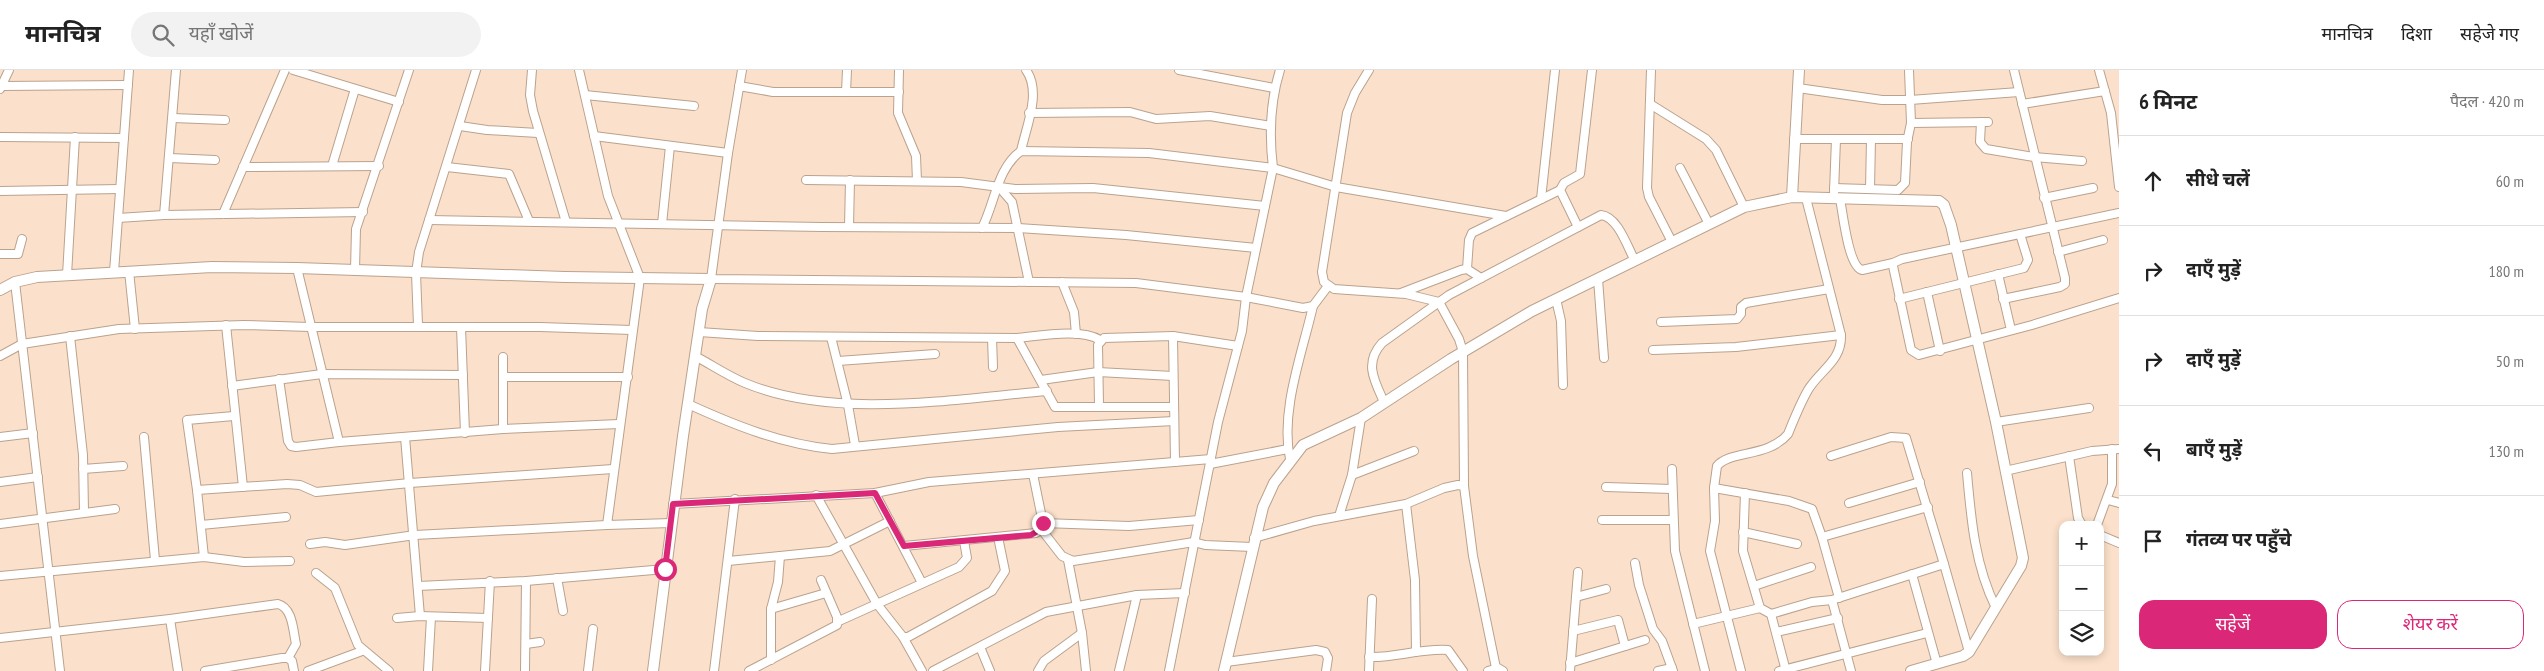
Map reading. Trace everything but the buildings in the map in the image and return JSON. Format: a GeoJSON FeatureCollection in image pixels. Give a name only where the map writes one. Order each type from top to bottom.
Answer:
{"type":"FeatureCollection","features":[{"type":"Feature","properties":{"kind":"street"},"geometry":{"type":"LineString","coordinates":[[9,70],[1,87],[128,85]]}},
{"type":"Feature","properties":{"kind":"street"},"geometry":{"type":"LineString","coordinates":[[114,272],[129,70]]}},
{"type":"Feature","properties":{"kind":"street"},"geometry":{"type":"LineString","coordinates":[[164,214],[176,70]]}},
{"type":"Feature","properties":{"kind":"street"},"geometry":{"type":"LineString","coordinates":[[223,214],[285,70]]}},
{"type":"Feature","properties":{"kind":"street"},"geometry":{"type":"LineString","coordinates":[[293,70],[399,102]]}},
{"type":"Feature","properties":{"kind":"street"},"geometry":{"type":"LineString","coordinates":[[354,270],[356,229],[379,166],[409,70]]}},
{"type":"Feature","properties":{"kind":"street"},"geometry":{"type":"LineString","coordinates":[[418,326],[416,273],[429,220],[448,167],[476,70]]}},
{"type":"Feature","properties":{"kind":"street"},"geometry":{"type":"LineString","coordinates":[[532,70],[530,95],[538,133],[566,222]]}},
{"type":"Feature","properties":{"kind":"street"},"geometry":{"type":"LineString","coordinates":[[578,70],[608,196],[640,278],[607,525]]}},
{"type":"Feature","properties":{"kind":"street"},"geometry":{"type":"LineString","coordinates":[[653,671],[673,504],[702,309],[711,279],[728,153],[742,70]]}},
{"type":"Feature","properties":{"kind":"street"},"geometry":{"type":"LineString","coordinates":[[846,92],[847,70]]}},
{"type":"Feature","properties":{"kind":"street"},"geometry":{"type":"LineString","coordinates":[[899,70],[898,113],[916,156],[917,181]]}},
{"type":"Feature","properties":{"kind":"street"},"geometry":{"type":"LineString","coordinates":[[982,228],[999,187],[1003,170],[1021,151],[1033,94],[1031,79],[1026,70]]}},
{"type":"Feature","properties":{"kind":"street"},"geometry":{"type":"LineString","coordinates":[[1179,70],[1274,88]]}},
{"type":"Feature","properties":{"kind":"street"},"geometry":{"type":"LineString","coordinates":[[1169,671],[1210,461],[1238,346],[1246,297],[1273,168],[1271,126],[1274,88],[1280,70]]}},
{"type":"Feature","properties":{"kind":"street"},"geometry":{"type":"LineString","coordinates":[[1369,70],[1355,94],[1347,113],[1322,272],[1324,282],[1328,286],[1399,294],[1439,302]]}},
{"type":"Feature","properties":{"kind":"street"},"geometry":{"type":"LineString","coordinates":[[1541,199],[1555,70]]}},
{"type":"Feature","properties":{"kind":"street"},"geometry":{"type":"LineString","coordinates":[[1467,269],[1469,240],[1472,233],[1560,190],[1564,183],[1580,174],[1592,70]]}},
{"type":"Feature","properties":{"kind":"street"},"geometry":{"type":"LineString","coordinates":[[1651,70],[1647,188],[1649,198],[1672,242]]}},
{"type":"Feature","properties":{"kind":"street"},"geometry":{"type":"LineString","coordinates":[[1792,197],[1799,70]]}},
{"type":"Feature","properties":{"kind":"street"},"geometry":{"type":"LineString","coordinates":[[673,504],[735,499],[875,493],[929,482],[1289,454],[1303,445],[1362,418],[1384,402],[1504,327],[1556,299],[1744,206],[1792,197],[1806,198],[1870,189],[1898,190],[1902,188],[1905,183],[1911,123],[1910,70],[1914,70]]}},
{"type":"Feature","properties":{"kind":"street"},"geometry":{"type":"LineString","coordinates":[[2003,299],[2060,288],[2065,284],[2014,70]]}},
{"type":"Feature","properties":{"kind":"street"},"geometry":{"type":"LineString","coordinates":[[2099,70],[2111,113],[2119,187]]}},
{"type":"Feature","properties":{"kind":"street"},"geometry":{"type":"LineString","coordinates":[[739,86],[773,92],[899,92]]}},
{"type":"Feature","properties":{"kind":"street"},"geometry":{"type":"LineString","coordinates":[[1798,88],[1882,100],[1910,100],[2018,92]]}},
{"type":"Feature","properties":{"kind":"street"},"geometry":{"type":"LineString","coordinates":[[332,166],[356,89]]}},
{"type":"Feature","properties":{"kind":"street"},"geometry":{"type":"LineString","coordinates":[[2022,104],[2105,92]]}},
{"type":"Feature","properties":{"kind":"street"},"geometry":{"type":"LineString","coordinates":[[585,95],[694,106]]}},
{"type":"Feature","properties":{"kind":"street"},"geometry":{"type":"LineString","coordinates":[[1650,104],[1706,139],[1716,150],[1744,206]]}},
{"type":"Feature","properties":{"kind":"street"},"geometry":{"type":"LineString","coordinates":[[1029,114],[1130,112],[1156,119],[1210,116],[1271,126]]}},
{"type":"Feature","properties":{"kind":"street"},"geometry":{"type":"LineString","coordinates":[[173,118],[225,120]]}},
{"type":"Feature","properties":{"kind":"street"},"geometry":{"type":"LineString","coordinates":[[1911,123],[1985,122],[1980,142],[1986,149],[2034,157],[2082,161]]}},
{"type":"Feature","properties":{"kind":"street"},"geometry":{"type":"LineString","coordinates":[[460,126],[487,130],[538,133]]}},
{"type":"Feature","properties":{"kind":"street"},"geometry":{"type":"LineString","coordinates":[[594,136],[728,153]]}},
{"type":"Feature","properties":{"kind":"street"},"geometry":{"type":"LineString","coordinates":[[0,137],[124,138]]}},
{"type":"Feature","properties":{"kind":"street"},"geometry":{"type":"LineString","coordinates":[[67,275],[74,191],[75,137]]}},
{"type":"Feature","properties":{"kind":"street"},"geometry":{"type":"LineString","coordinates":[[1794,139],[1908,139]]}},
{"type":"Feature","properties":{"kind":"street"},"geometry":{"type":"LineString","coordinates":[[1836,139],[1836,195],[1855,265],[1862,270],[2119,213]]}},
{"type":"Feature","properties":{"kind":"street"},"geometry":{"type":"LineString","coordinates":[[1870,189],[1871,139]]}},
{"type":"Feature","properties":{"kind":"street"},"geometry":{"type":"LineString","coordinates":[[662,224],[670,146]]}},
{"type":"Feature","properties":{"kind":"street"},"geometry":{"type":"LineString","coordinates":[[1021,151],[1149,153],[1273,168],[1336,187],[1506,216]]}},
{"type":"Feature","properties":{"kind":"street"},"geometry":{"type":"LineString","coordinates":[[170,158],[215,160]]}},
{"type":"Feature","properties":{"kind":"street"},"geometry":{"type":"LineString","coordinates":[[243,166],[379,166]]}},
{"type":"Feature","properties":{"kind":"street"},"geometry":{"type":"LineString","coordinates":[[448,167],[509,174],[529,222]]}},
{"type":"Feature","properties":{"kind":"street"},"geometry":{"type":"LineString","coordinates":[[1680,168],[1709,224]]}},
{"type":"Feature","properties":{"kind":"street"},"geometry":{"type":"LineString","coordinates":[[806,180],[961,182],[999,187],[1128,190],[1265,206]]}},
{"type":"Feature","properties":{"kind":"street"},"geometry":{"type":"LineString","coordinates":[[849,228],[850,180]]}},
{"type":"Feature","properties":{"kind":"street"},"geometry":{"type":"LineString","coordinates":[[999,187],[1012,202],[1029,282]]}},
{"type":"Feature","properties":{"kind":"street"},"geometry":{"type":"LineString","coordinates":[[2044,198],[2093,188]]}},
{"type":"Feature","properties":{"kind":"street"},"geometry":{"type":"LineString","coordinates":[[0,191],[120,189]]}},
{"type":"Feature","properties":{"kind":"street"},"geometry":{"type":"LineString","coordinates":[[1560,190],[1578,227]]}},
{"type":"Feature","properties":{"kind":"street"},"geometry":{"type":"LineString","coordinates":[[1836,195],[1939,201],[1947,212],[1996,422],[2023,558],[2021,566],[1969,652],[1942,666],[1912,671]]}},
{"type":"Feature","properties":{"kind":"street"},"geometry":{"type":"LineString","coordinates":[[1741,671],[1710,551],[1715,521],[1714,488],[1717,466],[1721,461],[1774,446],[1788,434],[1807,392],[1836,359],[1841,346],[1841,335],[1806,198]]}},
{"type":"Feature","properties":{"kind":"street"},"geometry":{"type":"LineString","coordinates":[[118,218],[164,214],[363,212]]}},
{"type":"Feature","properties":{"kind":"street"},"geometry":{"type":"LineString","coordinates":[[1384,402],[1371,372],[1371,361],[1376,350],[1382,343],[1439,302],[1481,278],[1601,215],[1607,216],[1613,221],[1635,261]]}},
{"type":"Feature","properties":{"kind":"street"},"geometry":{"type":"LineString","coordinates":[[429,220],[849,228],[1018,228],[1126,235],[1256,248]]}},
{"type":"Feature","properties":{"kind":"street"},"geometry":{"type":"LineString","coordinates":[[1899,299],[2027,265],[2028,260],[2020,234]]}},
{"type":"Feature","properties":{"kind":"street"},"geometry":{"type":"LineString","coordinates":[[0,254],[18,254],[22,239]]}},
{"type":"Feature","properties":{"kind":"street"},"geometry":{"type":"LineString","coordinates":[[2058,252],[2103,240]]}},
{"type":"Feature","properties":{"kind":"street"},"geometry":{"type":"LineString","coordinates":[[1894,263],[1893,272],[1899,299],[1912,350],[1915,354],[1940,351],[1976,338],[2011,330],[2119,298]]}},
{"type":"Feature","properties":{"kind":"street"},"geometry":{"type":"LineString","coordinates":[[0,290],[15,282],[37,277],[212,268],[297,268],[416,273],[640,278],[1136,283],[1246,297],[1303,308],[1313,306]]}},
{"type":"Feature","properties":{"kind":"street"},"geometry":{"type":"LineString","coordinates":[[297,268],[339,442]]}},
{"type":"Feature","properties":{"kind":"street"},"geometry":{"type":"LineString","coordinates":[[1467,269],[1481,278]]}},
{"type":"Feature","properties":{"kind":"street"},"geometry":{"type":"LineString","coordinates":[[1399,294],[1418,285],[1467,269]]}},
{"type":"Feature","properties":{"kind":"street"},"geometry":{"type":"LineString","coordinates":[[130,271],[135,328]]}},
{"type":"Feature","properties":{"kind":"street"},"geometry":{"type":"LineString","coordinates":[[1998,274],[2011,330]]}},
{"type":"Feature","properties":{"kind":"street"},"geometry":{"type":"LineString","coordinates":[[1598,279],[1604,358]]}},
{"type":"Feature","properties":{"kind":"street"},"geometry":{"type":"LineString","coordinates":[[15,282],[60,671]]}},
{"type":"Feature","properties":{"kind":"street"},"geometry":{"type":"LineString","coordinates":[[1062,282],[1074,312],[1076,334]]}},
{"type":"Feature","properties":{"kind":"street"},"geometry":{"type":"LineString","coordinates":[[1326,671],[1328,658],[1325,652],[1316,650],[1225,667],[1253,542],[1263,507],[1289,454],[1286,439],[1288,412],[1313,306],[1328,286]]}},
{"type":"Feature","properties":{"kind":"street"},"geometry":{"type":"LineString","coordinates":[[1661,322],[1737,319],[1741,314],[1741,307],[1746,303],[1829,289]]}},
{"type":"Feature","properties":{"kind":"street"},"geometry":{"type":"LineString","coordinates":[[1927,292],[1940,351]]}},
{"type":"Feature","properties":{"kind":"street"},"geometry":{"type":"LineString","coordinates":[[1556,299],[1561,321],[1563,386]]}},
{"type":"Feature","properties":{"kind":"street"},"geometry":{"type":"LineString","coordinates":[[1439,302],[1459,339],[1463,352],[1464,486],[1473,556],[1496,670]]}},
{"type":"Feature","properties":{"kind":"street"},"geometry":{"type":"LineString","coordinates":[[0,356],[22,344],[135,328],[226,325],[310,327],[540,326],[632,330]]}},
{"type":"Feature","properties":{"kind":"street"},"geometry":{"type":"LineString","coordinates":[[226,325],[234,416],[243,486]]}},
{"type":"Feature","properties":{"kind":"street"},"geometry":{"type":"LineString","coordinates":[[461,327],[465,432]]}},
{"type":"Feature","properties":{"kind":"street"},"geometry":{"type":"LineString","coordinates":[[699,332],[758,336],[992,338],[1076,334],[1092,336],[1100,340],[1104,338],[1172,336],[1238,346]]}},
{"type":"Feature","properties":{"kind":"street"},"geometry":{"type":"LineString","coordinates":[[1654,350],[1736,347],[1841,335]]}},
{"type":"Feature","properties":{"kind":"street"},"geometry":{"type":"LineString","coordinates":[[70,336],[83,469],[84,512]]}},
{"type":"Feature","properties":{"kind":"street"},"geometry":{"type":"LineString","coordinates":[[1172,336],[1175,462]]}},
{"type":"Feature","properties":{"kind":"street"},"geometry":{"type":"LineString","coordinates":[[831,337],[848,405],[855,445]]}},
{"type":"Feature","properties":{"kind":"street"},"geometry":{"type":"LineString","coordinates":[[992,338],[993,367]]}},
{"type":"Feature","properties":{"kind":"street"},"geometry":{"type":"LineString","coordinates":[[1017,338],[1055,407],[1174,407]]}},
{"type":"Feature","properties":{"kind":"street"},"geometry":{"type":"LineString","coordinates":[[1099,406],[1098,372],[1100,340]]}},
{"type":"Feature","properties":{"kind":"street"},"geometry":{"type":"LineString","coordinates":[[838,361],[935,354]]}},
{"type":"Feature","properties":{"kind":"street"},"geometry":{"type":"LineString","coordinates":[[695,356],[745,383],[773,392],[848,405],[948,400],[1047,391]]}},
{"type":"Feature","properties":{"kind":"street"},"geometry":{"type":"LineString","coordinates":[[503,357],[504,429]]}},
{"type":"Feature","properties":{"kind":"street"},"geometry":{"type":"LineString","coordinates":[[1041,380],[1098,372],[1173,376]]}},
{"type":"Feature","properties":{"kind":"street"},"geometry":{"type":"LineString","coordinates":[[232,386],[322,374],[463,376]]}},
{"type":"Feature","properties":{"kind":"street"},"geometry":{"type":"LineString","coordinates":[[503,377],[628,377]]}},
{"type":"Feature","properties":{"kind":"street"},"geometry":{"type":"LineString","coordinates":[[279,379],[288,441],[291,446],[296,447],[504,429],[619,424]]}},
{"type":"Feature","properties":{"kind":"street"},"geometry":{"type":"LineString","coordinates":[[688,404],[740,427],[806,446],[832,449],[855,445],[977,437],[1058,428],[1174,421]]}},
{"type":"Feature","properties":{"kind":"street"},"geometry":{"type":"LineString","coordinates":[[1996,422],[2089,408]]}},
{"type":"Feature","properties":{"kind":"street"},"geometry":{"type":"LineString","coordinates":[[204,557],[197,490],[186,420],[234,416]]}},
{"type":"Feature","properties":{"kind":"street"},"geometry":{"type":"LineString","coordinates":[[1339,516],[1352,475],[1362,418]]}},
{"type":"Feature","properties":{"kind":"street"},"geometry":{"type":"LineString","coordinates":[[0,437],[33,433]]}},
{"type":"Feature","properties":{"kind":"street"},"geometry":{"type":"LineString","coordinates":[[1831,456],[1900,436],[1906,438],[1928,507],[1969,652]]}},
{"type":"Feature","properties":{"kind":"street"},"geometry":{"type":"LineString","coordinates":[[144,437],[155,560]]}},
{"type":"Feature","properties":{"kind":"street"},"geometry":{"type":"LineString","coordinates":[[405,437],[415,536],[420,616]]}},
{"type":"Feature","properties":{"kind":"street"},"geometry":{"type":"LineString","coordinates":[[2005,471],[2069,456],[2115,449],[2113,477],[2108,500],[2099,521]]}},
{"type":"Feature","properties":{"kind":"street"},"geometry":{"type":"LineString","coordinates":[[1352,475],[1414,451]]}},
{"type":"Feature","properties":{"kind":"street"},"geometry":{"type":"LineString","coordinates":[[2069,456],[2080,521]]}},
{"type":"Feature","properties":{"kind":"street"},"geometry":{"type":"LineString","coordinates":[[83,469],[123,466]]}},
{"type":"Feature","properties":{"kind":"street"},"geometry":{"type":"LineString","coordinates":[[197,490],[294,484],[316,492],[410,483],[613,469]]}},
{"type":"Feature","properties":{"kind":"street"},"geometry":{"type":"LineString","coordinates":[[1672,469],[1674,551],[1705,671]]}},
{"type":"Feature","properties":{"kind":"street"},"geometry":{"type":"LineString","coordinates":[[1967,473],[1971,521],[1984,580],[1996,608]]}},
{"type":"Feature","properties":{"kind":"street"},"geometry":{"type":"LineString","coordinates":[[1034,474],[1042,526],[1062,556],[1073,561],[1194,542],[1205,545],[1253,542],[1339,516],[1406,504],[1458,484],[1464,486]]}},
{"type":"Feature","properties":{"kind":"street"},"geometry":{"type":"LineString","coordinates":[[0,482],[38,477]]}},
{"type":"Feature","properties":{"kind":"street"},"geometry":{"type":"LineString","coordinates":[[1849,503],[1920,482]]}},
{"type":"Feature","properties":{"kind":"street"},"geometry":{"type":"LineString","coordinates":[[1606,487],[1672,489]]}},
{"type":"Feature","properties":{"kind":"street"},"geometry":{"type":"LineString","coordinates":[[1714,488],[1789,501],[1812,509],[1822,537],[1836,599],[1838,618],[1852,671]]}},
{"type":"Feature","properties":{"kind":"street"},"geometry":{"type":"LineString","coordinates":[[875,493],[922,583]]}},
{"type":"Feature","properties":{"kind":"street"},"geometry":{"type":"LineString","coordinates":[[1745,493],[1743,550],[1760,608]]}},
{"type":"Feature","properties":{"kind":"street"},"geometry":{"type":"LineString","coordinates":[[816,496],[877,604],[903,637],[922,671]]}},
{"type":"Feature","properties":{"kind":"street"},"geometry":{"type":"LineString","coordinates":[[714,671],[735,499]]}},
{"type":"Feature","properties":{"kind":"street"},"geometry":{"type":"LineString","coordinates":[[2108,500],[2119,503]]}},
{"type":"Feature","properties":{"kind":"street"},"geometry":{"type":"LineString","coordinates":[[1406,504],[1415,580],[1416,652]]}},
{"type":"Feature","properties":{"kind":"street"},"geometry":{"type":"LineString","coordinates":[[1822,537],[1928,507]]}},
{"type":"Feature","properties":{"kind":"street"},"geometry":{"type":"LineString","coordinates":[[0,524],[115,509]]}},
{"type":"Feature","properties":{"kind":"street"},"geometry":{"type":"LineString","coordinates":[[201,525],[286,517]]}},
{"type":"Feature","properties":{"kind":"street"},"geometry":{"type":"LineString","coordinates":[[904,546],[1031,535],[1042,526],[1129,526],[1198,520]]}},
{"type":"Feature","properties":{"kind":"street"},"geometry":{"type":"LineString","coordinates":[[1602,520],[1673,520]]}},
{"type":"Feature","properties":{"kind":"street"},"geometry":{"type":"LineString","coordinates":[[728,561],[830,551],[890,521]]}},
{"type":"Feature","properties":{"kind":"street"},"geometry":{"type":"LineString","coordinates":[[310,544],[325,542],[345,545],[415,536],[671,523]]}},
{"type":"Feature","properties":{"kind":"street"},"geometry":{"type":"LineString","coordinates":[[1743,532],[1797,544]]}},
{"type":"Feature","properties":{"kind":"street"},"geometry":{"type":"LineString","coordinates":[[903,637],[908,637],[992,591],[1005,571],[998,537]]}},
{"type":"Feature","properties":{"kind":"street"},"geometry":{"type":"LineString","coordinates":[[2104,537],[2119,543]]}},
{"type":"Feature","properties":{"kind":"street"},"geometry":{"type":"LineString","coordinates":[[749,671],[832,629],[839,622],[959,567],[967,558],[964,541]]}},
{"type":"Feature","properties":{"kind":"street"},"geometry":{"type":"LineString","coordinates":[[771,660],[772,609],[778,582],[780,556]]}},
{"type":"Feature","properties":{"kind":"street"},"geometry":{"type":"LineString","coordinates":[[0,576],[155,560],[204,557],[244,562],[290,561]]}},
{"type":"Feature","properties":{"kind":"street"},"geometry":{"type":"LineString","coordinates":[[1068,560],[1082,633],[1086,671]]}},
{"type":"Feature","properties":{"kind":"street"},"geometry":{"type":"LineString","coordinates":[[1635,563],[1639,585],[1653,629],[1662,641],[1673,670],[1658,671]]}},
{"type":"Feature","properties":{"kind":"street"},"geometry":{"type":"LineString","coordinates":[[1693,624],[1760,608],[1771,614],[1812,602],[1836,599],[1944,564]]}},
{"type":"Feature","properties":{"kind":"street"},"geometry":{"type":"LineString","coordinates":[[1754,586],[1811,567]]}},
{"type":"Feature","properties":{"kind":"street"},"geometry":{"type":"LineString","coordinates":[[418,586],[526,581],[665,569]]}},
{"type":"Feature","properties":{"kind":"street"},"geometry":{"type":"LineString","coordinates":[[1578,572],[1570,667],[1645,640]]}},
{"type":"Feature","properties":{"kind":"street"},"geometry":{"type":"LineString","coordinates":[[316,573],[335,588],[354,637],[362,651],[389,671]]}},
{"type":"Feature","properties":{"kind":"street"},"geometry":{"type":"LineString","coordinates":[[1912,574],[1927,633],[1942,666]]}},
{"type":"Feature","properties":{"kind":"street"},"geometry":{"type":"LineString","coordinates":[[557,578],[563,611]]}},
{"type":"Feature","properties":{"kind":"street"},"geometry":{"type":"LineString","coordinates":[[821,580],[839,622]]}},
{"type":"Feature","properties":{"kind":"street"},"geometry":{"type":"LineString","coordinates":[[525,671],[526,581]]}},
{"type":"Feature","properties":{"kind":"street"},"geometry":{"type":"LineString","coordinates":[[485,671],[490,582]]}},
{"type":"Feature","properties":{"kind":"street"},"geometry":{"type":"LineString","coordinates":[[1576,597],[1606,589]]}},
{"type":"Feature","properties":{"kind":"street"},"geometry":{"type":"LineString","coordinates":[[939,670],[1046,612],[1137,595],[1185,592]]}},
{"type":"Feature","properties":{"kind":"street"},"geometry":{"type":"LineString","coordinates":[[772,609],[826,593]]}},
{"type":"Feature","properties":{"kind":"street"},"geometry":{"type":"LineString","coordinates":[[1119,671],[1137,595]]}},
{"type":"Feature","properties":{"kind":"street"},"geometry":{"type":"LineString","coordinates":[[1369,671],[1372,599]]}},
{"type":"Feature","properties":{"kind":"street"},"geometry":{"type":"LineString","coordinates":[[0,638],[170,619],[270,603],[282,604],[289,612],[296,644],[288,658]]}},
{"type":"Feature","properties":{"kind":"street"},"geometry":{"type":"LineString","coordinates":[[1771,614],[1783,670],[1927,633]]}},
{"type":"Feature","properties":{"kind":"street"},"geometry":{"type":"LineString","coordinates":[[397,618],[420,616],[488,618]]}},
{"type":"Feature","properties":{"kind":"street"},"geometry":{"type":"LineString","coordinates":[[428,671],[431,617]]}},
{"type":"Feature","properties":{"kind":"street"},"geometry":{"type":"LineString","coordinates":[[1776,632],[1838,618]]}},
{"type":"Feature","properties":{"kind":"street"},"geometry":{"type":"LineString","coordinates":[[170,619],[178,671]]}},
{"type":"Feature","properties":{"kind":"street"},"geometry":{"type":"LineString","coordinates":[[1573,631],[1618,620],[1625,646]]}},
{"type":"Feature","properties":{"kind":"street"},"geometry":{"type":"LineString","coordinates":[[588,671],[593,629]]}},
{"type":"Feature","properties":{"kind":"street"},"geometry":{"type":"LineString","coordinates":[[1038,671],[1044,661],[1082,633]]}},
{"type":"Feature","properties":{"kind":"street"},"geometry":{"type":"LineString","coordinates":[[526,644],[540,642]]}},
{"type":"Feature","properties":{"kind":"street"},"geometry":{"type":"LineString","coordinates":[[980,648],[990,671]]}},
{"type":"Feature","properties":{"kind":"street"},"geometry":{"type":"LineString","coordinates":[[1369,657],[1383,658],[1416,652],[1448,650],[1463,671]]}},
{"type":"Feature","properties":{"kind":"street"},"geometry":{"type":"LineString","coordinates":[[308,671],[328,667],[362,651]]}},
{"type":"Feature","properties":{"kind":"street"},"geometry":{"type":"LineString","coordinates":[[205,671],[288,658]]}},
{"type":"Feature","properties":{"kind":"street"},"geometry":{"type":"LineString","coordinates":[[288,658],[292,661],[294,671]]}},
{"type":"Feature","properties":{"kind":"route"},"geometry":{"type":"LineString","coordinates":[[665,569],[673,504],[735,499],[875,493],[904,546],[1031,535],[1041,529],[1043,523]]}}]}
